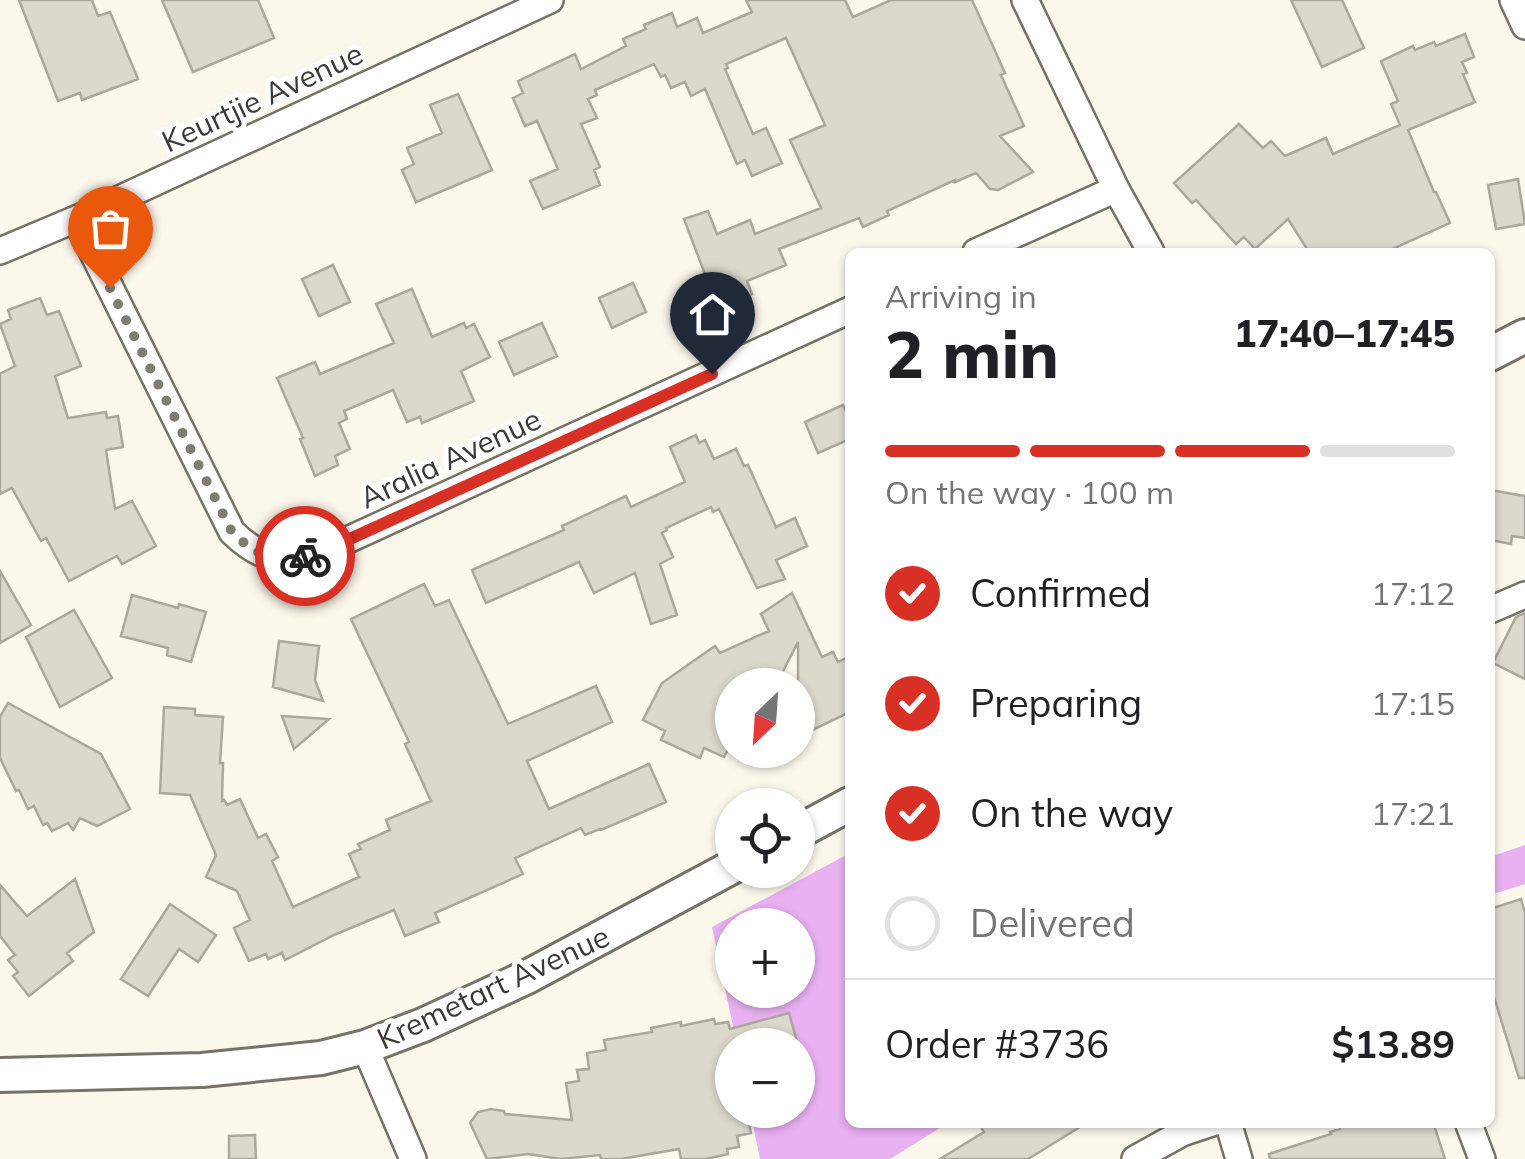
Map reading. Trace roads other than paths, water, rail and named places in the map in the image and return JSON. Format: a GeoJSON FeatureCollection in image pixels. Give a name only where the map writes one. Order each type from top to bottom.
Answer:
{"type":"FeatureCollection","features":[{"type":"Feature","properties":{"kind":"street","name":"Keurtjie Avenue"},"geometry":{"type":"LineString","coordinates":[[0,251],[550,0]]}},
{"type":"Feature","properties":{"kind":"street"},"geometry":{"type":"LineString","coordinates":[[1025,0],[1149,248]]}},
{"type":"Feature","properties":{"kind":"street"},"geometry":{"type":"LineString","coordinates":[[1513,0],[1525,26]]}},
{"type":"Feature","properties":{"kind":"street"},"geometry":{"type":"LineString","coordinates":[[985,248],[1116,188]]}},
{"type":"Feature","properties":{"kind":"street","name":"Aralia Avenue"},"geometry":{"type":"LineString","coordinates":[[76,218],[232,532],[248,548],[266,557],[285,560],[330,548],[845,312]]}},
{"type":"Feature","properties":{"kind":"street"},"geometry":{"type":"LineString","coordinates":[[1495,351],[1525,336]]}},
{"type":"Feature","properties":{"kind":"street"},"geometry":{"type":"LineString","coordinates":[[1495,608],[1525,595]]}},
{"type":"Feature","properties":{"kind":"street"},"geometry":{"type":"LineString","coordinates":[[815,823],[845,807]]}},
{"type":"Feature","properties":{"kind":"street","name":"Kremetart Avenue"},"geometry":{"type":"LineString","coordinates":[[0,1075],[202,1070],[321,1058],[365,1048],[528,976],[715,875]]}},
{"type":"Feature","properties":{"kind":"street"},"geometry":{"type":"LineString","coordinates":[[365,1048],[413,1159]]}},
{"type":"Feature","properties":{"kind":"street"},"geometry":{"type":"LineString","coordinates":[[1135,1159],[1195,1128]]}},
{"type":"Feature","properties":{"kind":"street"},"geometry":{"type":"LineString","coordinates":[[1230,1128],[1239,1159]]}},
{"type":"Feature","properties":{"kind":"street"},"geometry":{"type":"LineString","coordinates":[[1470,1128],[1482,1159]]}}]}
